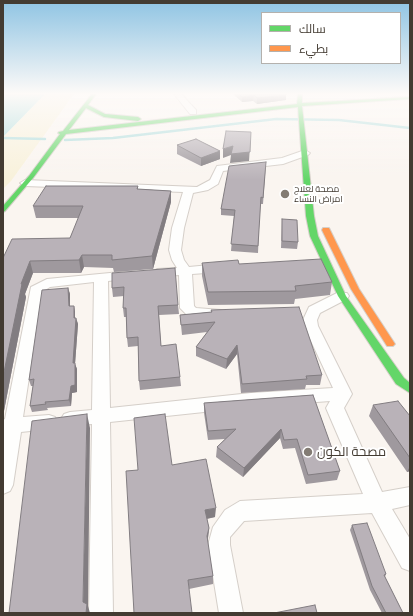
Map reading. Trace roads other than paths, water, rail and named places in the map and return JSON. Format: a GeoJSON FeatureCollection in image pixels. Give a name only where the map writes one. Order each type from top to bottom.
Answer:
{"type":"FeatureCollection","features":[{"type":"Feature","properties":{"kind":"street"},"geometry":{"type":"LineString","coordinates":[[5,214],[69,123]]}},
{"type":"Feature","properties":{"kind":"street"},"geometry":{"type":"LineString","coordinates":[[64,131],[72,123]]}},
{"type":"Feature","properties":{"kind":"street"},"geometry":{"type":"LineString","coordinates":[[64,131],[115,123]]}},
{"type":"Feature","properties":{"kind":"street"},"geometry":{"type":"LineString","coordinates":[[64,131],[127,123]]}},
{"type":"Feature","properties":{"kind":"street"},"geometry":{"type":"LineString","coordinates":[[302,123],[311,226],[324,260],[342,296],[407,383]]}},
{"type":"Feature","properties":{"kind":"street"},"geometry":{"type":"LineString","coordinates":[[28,181],[198,190],[214,182],[218,170],[223,167],[283,161],[305,153]]}},
{"type":"Feature","properties":{"kind":"street"},"geometry":{"type":"LineString","coordinates":[[189,190],[178,228],[175,250],[178,260],[185,270],[188,310],[197,313],[229,312]]}},
{"type":"Feature","properties":{"kind":"street"},"geometry":{"type":"LineString","coordinates":[[323,223],[355,289],[395,352]]}},
{"type":"Feature","properties":{"kind":"street"},"geometry":{"type":"LineString","coordinates":[[310,262],[324,260]]}},
{"type":"Feature","properties":{"kind":"street"},"geometry":{"type":"LineString","coordinates":[[3,485],[8,427],[36,290],[47,283],[185,270],[231,268]]}},
{"type":"Feature","properties":{"kind":"street"},"geometry":{"type":"LineString","coordinates":[[101,278],[101,613]]}},
{"type":"Feature","properties":{"kind":"street"},"geometry":{"type":"LineString","coordinates":[[342,296],[307,310],[311,326],[344,394]]}},
{"type":"Feature","properties":{"kind":"street"},"geometry":{"type":"LineString","coordinates":[[8,427],[100,415],[251,400],[344,394]]}},
{"type":"Feature","properties":{"kind":"street"},"geometry":{"type":"LineString","coordinates":[[344,394],[335,408],[377,503],[410,560]]}},
{"type":"Feature","properties":{"kind":"street"},"geometry":{"type":"LineString","coordinates":[[231,613],[219,545],[220,534],[232,517],[240,511],[377,503],[410,496]]}},
{"type":"Feature","properties":{"kind":"water"},"geometry":{"type":"Polygon","coordinates":[[[3,123],[17,123],[3,137],[3,123]]]}},
{"type":"Feature","properties":{"kind":"waterway"},"geometry":{"type":"LineString","coordinates":[[65,140],[113,138],[244,123]]}},
{"type":"Feature","properties":{"kind":"waterway"},"geometry":{"type":"LineString","coordinates":[[363,123],[410,128]]}},
{"type":"Feature","properties":{"kind":"waterway"},"geometry":{"type":"LineString","coordinates":[[3,138],[45,139]]}},
{"type":"Feature","properties":{"kind":"place","name":"مصحة لعلاج امراض النساء"},"geometry":{"type":"Point","coordinates":[285,194]}},
{"type":"Feature","properties":{"kind":"place","name":"مصحة الكون"},"geometry":{"type":"Point","coordinates":[308,452]}}]}
